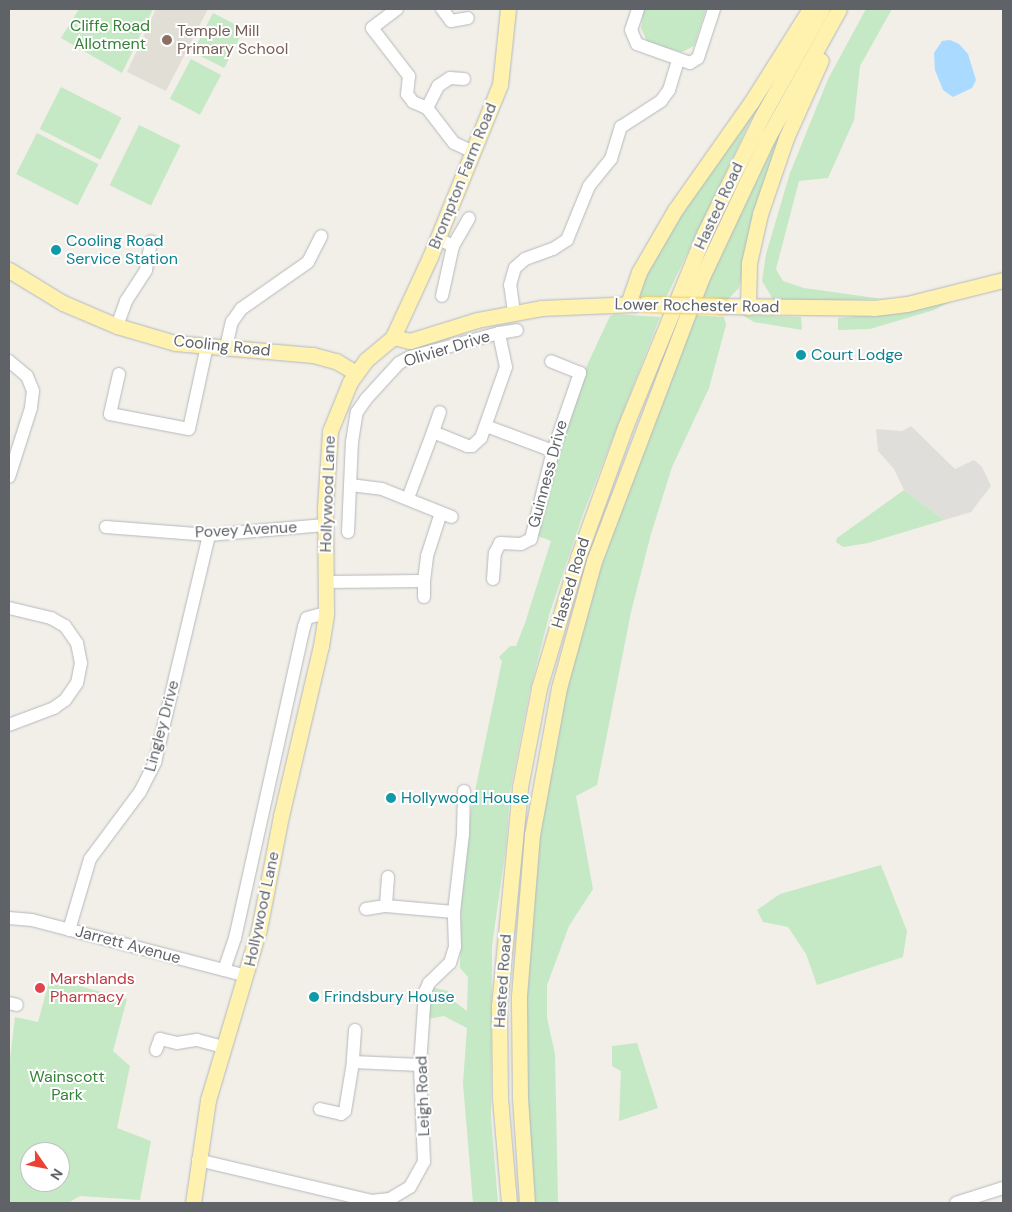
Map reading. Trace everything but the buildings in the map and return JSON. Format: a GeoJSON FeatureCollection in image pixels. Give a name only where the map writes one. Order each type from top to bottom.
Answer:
{"type":"FeatureCollection","features":[{"type":"Feature","properties":{"kind":"main road","name":"Brompton Farm Road"},"geometry":{"type":"LineString","coordinates":[[393,337],[437,238],[500,85],[508,9]]}},
{"type":"Feature","properties":{"kind":"main road"},"geometry":{"type":"LineString","coordinates":[[628,304],[639,272],[675,210],[752,101],[810,9]]}},
{"type":"Feature","properties":{"kind":"main road","name":"Hasted Road"},"geometry":{"type":"LineString","coordinates":[[509,1203],[500,1098],[499,1006],[520,787],[539,688],[594,510],[700,243],[761,118],[822,9]]}},
{"type":"Feature","properties":{"kind":"main road","name":"Hasted Road"},"geometry":{"type":"LineString","coordinates":[[527,1203],[520,1098],[519,996],[532,836],[558,688],[594,561],[702,277],[768,137],[839,9]]}},
{"type":"Feature","properties":{"kind":"main road"},"geometry":{"type":"LineString","coordinates":[[748,307],[751,253],[773,174],[812,79],[850,9]]}},
{"type":"Feature","properties":{"kind":"main road","name":"Cooling Road"},"geometry":{"type":"LineString","coordinates":[[9,270],[63,302],[117,326],[176,343],[313,355],[333,360],[356,373]]}},
{"type":"Feature","properties":{"kind":"main road","name":"Lower Rochester Road"},"geometry":{"type":"LineString","coordinates":[[393,337],[410,341],[514,312],[559,306],[645,304],[874,308],[916,302],[1003,280]]}},
{"type":"Feature","properties":{"kind":"main road","name":"Hollywood Lane"},"geometry":{"type":"LineString","coordinates":[[193,1203],[208,1100],[247,976],[326,613],[326,525],[330,431],[341,398],[356,373],[380,345],[393,337]]}},
{"type":"Feature","properties":{"kind":"street"},"geometry":{"type":"LineString","coordinates":[[397,9],[372,28],[409,76],[406,94],[413,102],[427,108],[454,142],[473,152]]}},
{"type":"Feature","properties":{"kind":"street"},"geometry":{"type":"LineString","coordinates":[[442,9],[452,21],[468,18]]}},
{"type":"Feature","properties":{"kind":"street"},"geometry":{"type":"LineString","coordinates":[[638,9],[631,30],[635,42],[643,49],[690,63],[697,60],[714,9]]}},
{"type":"Feature","properties":{"kind":"street"},"geometry":{"type":"LineString","coordinates":[[514,312],[510,285],[515,268],[526,259],[553,249],[567,240],[589,186],[611,159],[621,127],[661,101],[669,90],[678,60]]}},
{"type":"Feature","properties":{"kind":"street"},"geometry":{"type":"LineString","coordinates":[[427,108],[438,86],[450,78],[464,79]]}},
{"type":"Feature","properties":{"kind":"street"},"geometry":{"type":"LineString","coordinates":[[442,296],[453,246],[469,218]]}},
{"type":"Feature","properties":{"kind":"street"},"geometry":{"type":"LineString","coordinates":[[226,348],[232,322],[240,309],[308,262],[321,236]]}},
{"type":"Feature","properties":{"kind":"street"},"geometry":{"type":"LineString","coordinates":[[437,238],[453,246]]}},
{"type":"Feature","properties":{"kind":"street"},"geometry":{"type":"LineString","coordinates":[[117,326],[126,301],[146,270],[150,241]]}},
{"type":"Feature","properties":{"kind":"street","name":"Olivier Drive"},"geometry":{"type":"LineString","coordinates":[[348,532],[350,485],[357,412],[389,372],[410,357],[517,330]]}},
{"type":"Feature","properties":{"kind":"street"},"geometry":{"type":"LineString","coordinates":[[433,432],[472,446],[481,438],[506,367],[499,333]]}},
{"type":"Feature","properties":{"kind":"street"},"geometry":{"type":"LineString","coordinates":[[119,374],[110,414],[189,429],[207,346]]}},
{"type":"Feature","properties":{"kind":"street"},"geometry":{"type":"LineString","coordinates":[[9,361],[27,376],[33,392],[31,408],[9,478]]}},
{"type":"Feature","properties":{"kind":"street","name":"Guinness Drive"},"geometry":{"type":"LineString","coordinates":[[493,579],[494,553],[500,543],[521,544],[530,539],[553,451],[580,373],[551,361]]}},
{"type":"Feature","properties":{"kind":"street"},"geometry":{"type":"LineString","coordinates":[[408,498],[440,412]]}},
{"type":"Feature","properties":{"kind":"street"},"geometry":{"type":"LineString","coordinates":[[486,426],[553,451]]}},
{"type":"Feature","properties":{"kind":"street"},"geometry":{"type":"LineString","coordinates":[[350,485],[382,489],[446,515],[427,556],[424,597]]}},
{"type":"Feature","properties":{"kind":"street","name":"Povey Avenue"},"geometry":{"type":"LineString","coordinates":[[106,527],[209,535],[326,525]]}},
{"type":"Feature","properties":{"kind":"street","name":"Lingley Drive"},"geometry":{"type":"LineString","coordinates":[[68,930],[91,856],[140,792],[154,762],[209,535]]}},
{"type":"Feature","properties":{"kind":"street"},"geometry":{"type":"LineString","coordinates":[[326,582],[424,581]]}},
{"type":"Feature","properties":{"kind":"street"},"geometry":{"type":"LineString","coordinates":[[9,608],[51,618],[65,626],[77,643],[81,663],[77,683],[65,700],[54,708],[9,725]]}},
{"type":"Feature","properties":{"kind":"street","name":"Hollywood Lane"},"geometry":{"type":"LineString","coordinates":[[224,970],[235,938],[304,627],[308,618],[314,614],[326,613]]}},
{"type":"Feature","properties":{"kind":"street","name":"Leigh Road"},"geometry":{"type":"LineString","coordinates":[[198,1160],[371,1202],[400,1196],[410,1187],[424,1162],[420,1065],[425,992],[428,983],[454,955],[454,912],[463,834],[464,791]]}},
{"type":"Feature","properties":{"kind":"street"},"geometry":{"type":"LineString","coordinates":[[386,906],[388,877]]}},
{"type":"Feature","properties":{"kind":"street"},"geometry":{"type":"LineString","coordinates":[[366,909],[386,906],[454,912]]}},
{"type":"Feature","properties":{"kind":"street","name":"Jarrett Avenue"},"geometry":{"type":"LineString","coordinates":[[9,918],[68,930],[247,976]]}},
{"type":"Feature","properties":{"kind":"street"},"geometry":{"type":"LineString","coordinates":[[320,1109],[341,1114],[345,1111],[353,1062],[355,1030]]}},
{"type":"Feature","properties":{"kind":"street"},"geometry":{"type":"LineString","coordinates":[[156,1050],[160,1039],[177,1043],[197,1040],[224,1047]]}},
{"type":"Feature","properties":{"kind":"street"},"geometry":{"type":"LineString","coordinates":[[353,1062],[420,1065]]}},
{"type":"Feature","properties":{"kind":"street"},"geometry":{"type":"LineString","coordinates":[[956,1203],[1003,1188]]}},
{"type":"Feature","properties":{"kind":"shaded area","name":"Temple Mill Primary School"},"geometry":{"type":"Polygon","coordinates":[[[156,9],[208,9],[166,91],[127,72],[156,9]]]}},
{"type":"Feature","properties":{"kind":"shaded area"},"geometry":{"type":"Polygon","coordinates":[[[911,426],[955,469],[974,460],[982,467],[991,486],[971,512],[944,520],[904,490],[894,469],[878,451],[876,429],[902,431],[911,426]]]}},
{"type":"Feature","properties":{"kind":"green space","name":"Cliffe Road Allotment"},"geometry":{"type":"Polygon","coordinates":[[[79,9],[153,9],[122,73],[61,38],[79,9]]]}},
{"type":"Feature","properties":{"kind":"green space"},"geometry":{"type":"Polygon","coordinates":[[[644,9],[706,9],[694,46],[682,52],[648,43],[641,28],[644,9]]]}},
{"type":"Feature","properties":{"kind":"green space"},"geometry":{"type":"Polygon","coordinates":[[[866,9],[892,9],[860,66],[854,120],[828,178],[799,181],[776,269],[783,281],[804,288],[883,299],[774,301],[762,281],[766,254],[790,173],[828,79],[866,9]]]}},
{"type":"Feature","properties":{"kind":"green space"},"geometry":{"type":"Polygon","coordinates":[[[213,13],[244,29],[224,68],[193,52],[213,13]]]}},
{"type":"Feature","properties":{"kind":"green space"},"geometry":{"type":"Polygon","coordinates":[[[792,49],[754,113],[666,298],[637,300],[645,264],[792,49]]]}},
{"type":"Feature","properties":{"kind":"green space"},"geometry":{"type":"Polygon","coordinates":[[[191,59],[221,75],[200,115],[170,99],[191,59]]]}},
{"type":"Feature","properties":{"kind":"green space"},"geometry":{"type":"Polygon","coordinates":[[[61,87],[122,118],[100,160],[40,129],[61,87]]]}},
{"type":"Feature","properties":{"kind":"green space"},"geometry":{"type":"Polygon","coordinates":[[[802,88],[753,225],[739,288],[727,300],[698,299],[739,208],[802,88]]]}},
{"type":"Feature","properties":{"kind":"green space"},"geometry":{"type":"Polygon","coordinates":[[[139,125],[180,145],[151,205],[110,185],[139,125]]]}},
{"type":"Feature","properties":{"kind":"green space"},"geometry":{"type":"Polygon","coordinates":[[[37,133],[98,164],[78,205],[16,174],[37,133]]]}},
{"type":"Feature","properties":{"kind":"green space"},"geometry":{"type":"Polygon","coordinates":[[[960,297],[934,310],[870,329],[838,330],[838,318],[912,310],[960,297]]]}},
{"type":"Feature","properties":{"kind":"green space"},"geometry":{"type":"Polygon","coordinates":[[[615,314],[660,317],[583,514],[550,612],[529,694],[510,792],[506,846],[492,946],[491,1117],[498,1203],[473,1203],[463,1083],[467,1028],[444,1016],[428,1019],[431,987],[448,991],[447,996],[467,1011],[468,977],[460,968],[462,871],[471,810],[502,661],[499,657],[510,646],[516,646],[525,623],[551,541],[538,536],[537,528],[576,389],[610,316],[615,314]]]}},
{"type":"Feature","properties":{"kind":"green space"},"geometry":{"type":"Polygon","coordinates":[[[692,315],[724,317],[726,325],[709,388],[672,467],[651,534],[631,612],[597,785],[576,796],[593,889],[569,926],[547,985],[547,1018],[555,1054],[558,1203],[530,1203],[523,1084],[530,895],[547,768],[585,612],[692,315]]]}},
{"type":"Feature","properties":{"kind":"green space"},"geometry":{"type":"Polygon","coordinates":[[[742,315],[801,317],[802,330],[754,322],[742,315]]]}},
{"type":"Feature","properties":{"kind":"green space"},"geometry":{"type":"Polygon","coordinates":[[[904,490],[944,520],[868,543],[843,547],[836,542],[837,538],[904,490]]]}},
{"type":"Feature","properties":{"kind":"green space"},"geometry":{"type":"Polygon","coordinates":[[[881,865],[907,931],[903,957],[817,985],[806,954],[788,927],[763,922],[757,910],[780,894],[881,865]]]}},
{"type":"Feature","properties":{"kind":"green space","name":"Wainscott Park"},"geometry":{"type":"Polygon","coordinates":[[[50,978],[127,999],[113,1051],[130,1066],[117,1128],[151,1141],[140,1200],[80,1196],[68,1203],[9,1203],[9,1067],[15,1017],[38,1022],[50,978]]]}},
{"type":"Feature","properties":{"kind":"green space"},"geometry":{"type":"Polygon","coordinates":[[[637,1043],[658,1108],[619,1121],[621,1071],[612,1066],[612,1046],[637,1043]]]}},
{"type":"Feature","properties":{"kind":"water"},"geometry":{"type":"Polygon","coordinates":[[[950,40],[959,44],[968,54],[976,80],[972,88],[953,97],[943,90],[935,70],[934,53],[942,41],[950,40]]]}},
{"type":"Feature","properties":{"kind":"place","name":"Temple Mill Primary School"},"geometry":{"type":"Point","coordinates":[167,40]}},
{"type":"Feature","properties":{"kind":"place","name":"Cooling Road Service Station"},"geometry":{"type":"Point","coordinates":[56,250]}},
{"type":"Feature","properties":{"kind":"place","name":"Court Lodge"},"geometry":{"type":"Point","coordinates":[801,355]}},
{"type":"Feature","properties":{"kind":"place","name":"Hollywood House"},"geometry":{"type":"Point","coordinates":[391,798]}},
{"type":"Feature","properties":{"kind":"place","name":"Marshlands Pharmacy"},"geometry":{"type":"Point","coordinates":[40,988]}},
{"type":"Feature","properties":{"kind":"place","name":"Frindsbury House"},"geometry":{"type":"Point","coordinates":[314,997]}}]}
